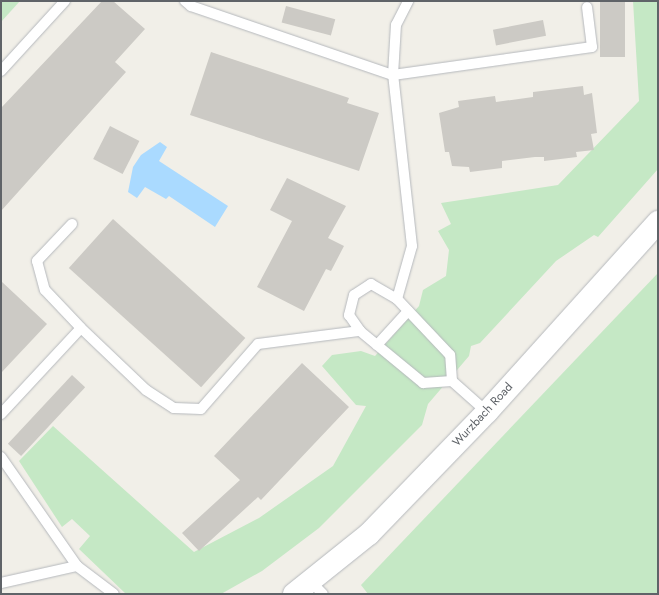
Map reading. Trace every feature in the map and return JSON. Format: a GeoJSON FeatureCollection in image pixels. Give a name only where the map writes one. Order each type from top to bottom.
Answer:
{"type":"FeatureCollection","features":[{"type":"Feature","properties":{"kind":"main road","name":"Wurzbach Road"},"geometry":{"type":"LineString","coordinates":[[309,590],[369,534],[487,412],[658,222]]}},
{"type":"Feature","properties":{"kind":"lane"},"geometry":{"type":"LineString","coordinates":[[1,71],[65,1]]}},
{"type":"Feature","properties":{"kind":"lane"},"geometry":{"type":"LineString","coordinates":[[185,1],[191,6],[393,75],[592,47],[587,8]]}},
{"type":"Feature","properties":{"kind":"lane"},"geometry":{"type":"LineString","coordinates":[[397,299],[412,246],[393,75],[396,26],[408,1]]}},
{"type":"Feature","properties":{"kind":"lane"},"geometry":{"type":"LineString","coordinates":[[72,224],[37,261],[45,290],[81,328],[146,390],[174,408],[201,409],[258,344],[360,331]]}},
{"type":"Feature","properties":{"kind":"lane"},"geometry":{"type":"LineString","coordinates":[[452,381],[423,383],[360,331],[349,315],[350,304],[362,287],[371,284],[381,286],[397,299],[450,355],[452,381],[487,412]]}},
{"type":"Feature","properties":{"kind":"lane"},"geometry":{"type":"LineString","coordinates":[[377,345],[408,311]]}},
{"type":"Feature","properties":{"kind":"lane"},"geometry":{"type":"LineString","coordinates":[[1,414],[81,328]]}},
{"type":"Feature","properties":{"kind":"lane"},"geometry":{"type":"LineString","coordinates":[[1,457],[77,566],[114,594]]}},
{"type":"Feature","properties":{"kind":"lane"},"geometry":{"type":"LineString","coordinates":[[1,583],[77,566]]}},
{"type":"Feature","properties":{"kind":"green space"},"geometry":{"type":"Polygon","coordinates":[[[1,1],[20,1],[1,22],[1,1]]]}},
{"type":"Feature","properties":{"kind":"green space"},"geometry":{"type":"Polygon","coordinates":[[[633,1],[658,1],[658,169],[598,237],[594,235],[556,261],[480,343],[471,346],[469,356],[428,404],[422,425],[319,528],[262,571],[221,594],[126,594],[79,549],[90,536],[72,519],[62,527],[19,461],[53,426],[194,552],[259,518],[333,466],[366,406],[356,405],[322,366],[332,355],[361,351],[375,356],[419,306],[423,290],[446,276],[449,250],[438,231],[451,224],[441,203],[558,185],[639,101],[633,1]]]}},
{"type":"Feature","properties":{"kind":"green space"},"geometry":{"type":"Polygon","coordinates":[[[658,273],[658,594],[368,594],[361,585],[658,273]]]}},
{"type":"Feature","properties":{"kind":"water"},"geometry":{"type":"Polygon","coordinates":[[[160,142],[167,147],[159,161],[228,206],[215,227],[169,196],[166,199],[145,187],[137,198],[128,192],[133,167],[141,155],[160,142]]]}},
{"type":"Feature","properties":{"kind":"building"},"geometry":{"type":"Polygon","coordinates":[[[102,1],[113,1],[145,29],[115,62],[126,72],[1,211],[1,108],[102,1]]]}},
{"type":"Feature","properties":{"kind":"building"},"geometry":{"type":"Polygon","coordinates":[[[600,1],[625,1],[625,57],[600,57],[600,1]]]}},
{"type":"Feature","properties":{"kind":"building"},"geometry":{"type":"Polygon","coordinates":[[[286,6],[335,19],[331,36],[282,22],[286,6]]]}},
{"type":"Feature","properties":{"kind":"building"},"geometry":{"type":"Polygon","coordinates":[[[543,20],[546,36],[496,45],[493,30],[543,20]]]}},
{"type":"Feature","properties":{"kind":"building"},"geometry":{"type":"Polygon","coordinates":[[[211,52],[349,98],[347,103],[379,113],[359,171],[190,115],[211,52]]]}},
{"type":"Feature","properties":{"kind":"building"},"geometry":{"type":"Polygon","coordinates":[[[583,86],[584,95],[592,93],[597,133],[591,134],[594,150],[576,152],[577,157],[544,161],[544,157],[535,157],[502,161],[502,168],[470,172],[469,167],[452,166],[449,152],[445,152],[439,113],[459,107],[458,101],[495,96],[496,102],[533,97],[533,92],[583,86]]]}},
{"type":"Feature","properties":{"kind":"building"},"geometry":{"type":"Polygon","coordinates":[[[110,126],[139,141],[123,174],[93,159],[110,126]]]}},
{"type":"Feature","properties":{"kind":"building"},"geometry":{"type":"Polygon","coordinates":[[[287,178],[346,206],[328,238],[344,246],[331,271],[326,269],[304,311],[257,287],[292,221],[270,210],[287,178]]]}},
{"type":"Feature","properties":{"kind":"building"},"geometry":{"type":"Polygon","coordinates":[[[113,219],[245,338],[201,387],[69,268],[113,219]]]}},
{"type":"Feature","properties":{"kind":"building"},"geometry":{"type":"Polygon","coordinates":[[[1,281],[47,324],[1,373],[1,281]]]}},
{"type":"Feature","properties":{"kind":"building"},"geometry":{"type":"Polygon","coordinates":[[[302,363],[349,407],[261,500],[258,497],[199,551],[182,533],[240,480],[214,456],[302,363]]]}},
{"type":"Feature","properties":{"kind":"building"},"geometry":{"type":"Polygon","coordinates":[[[72,375],[85,387],[21,456],[8,444],[72,375]]]}}]}
